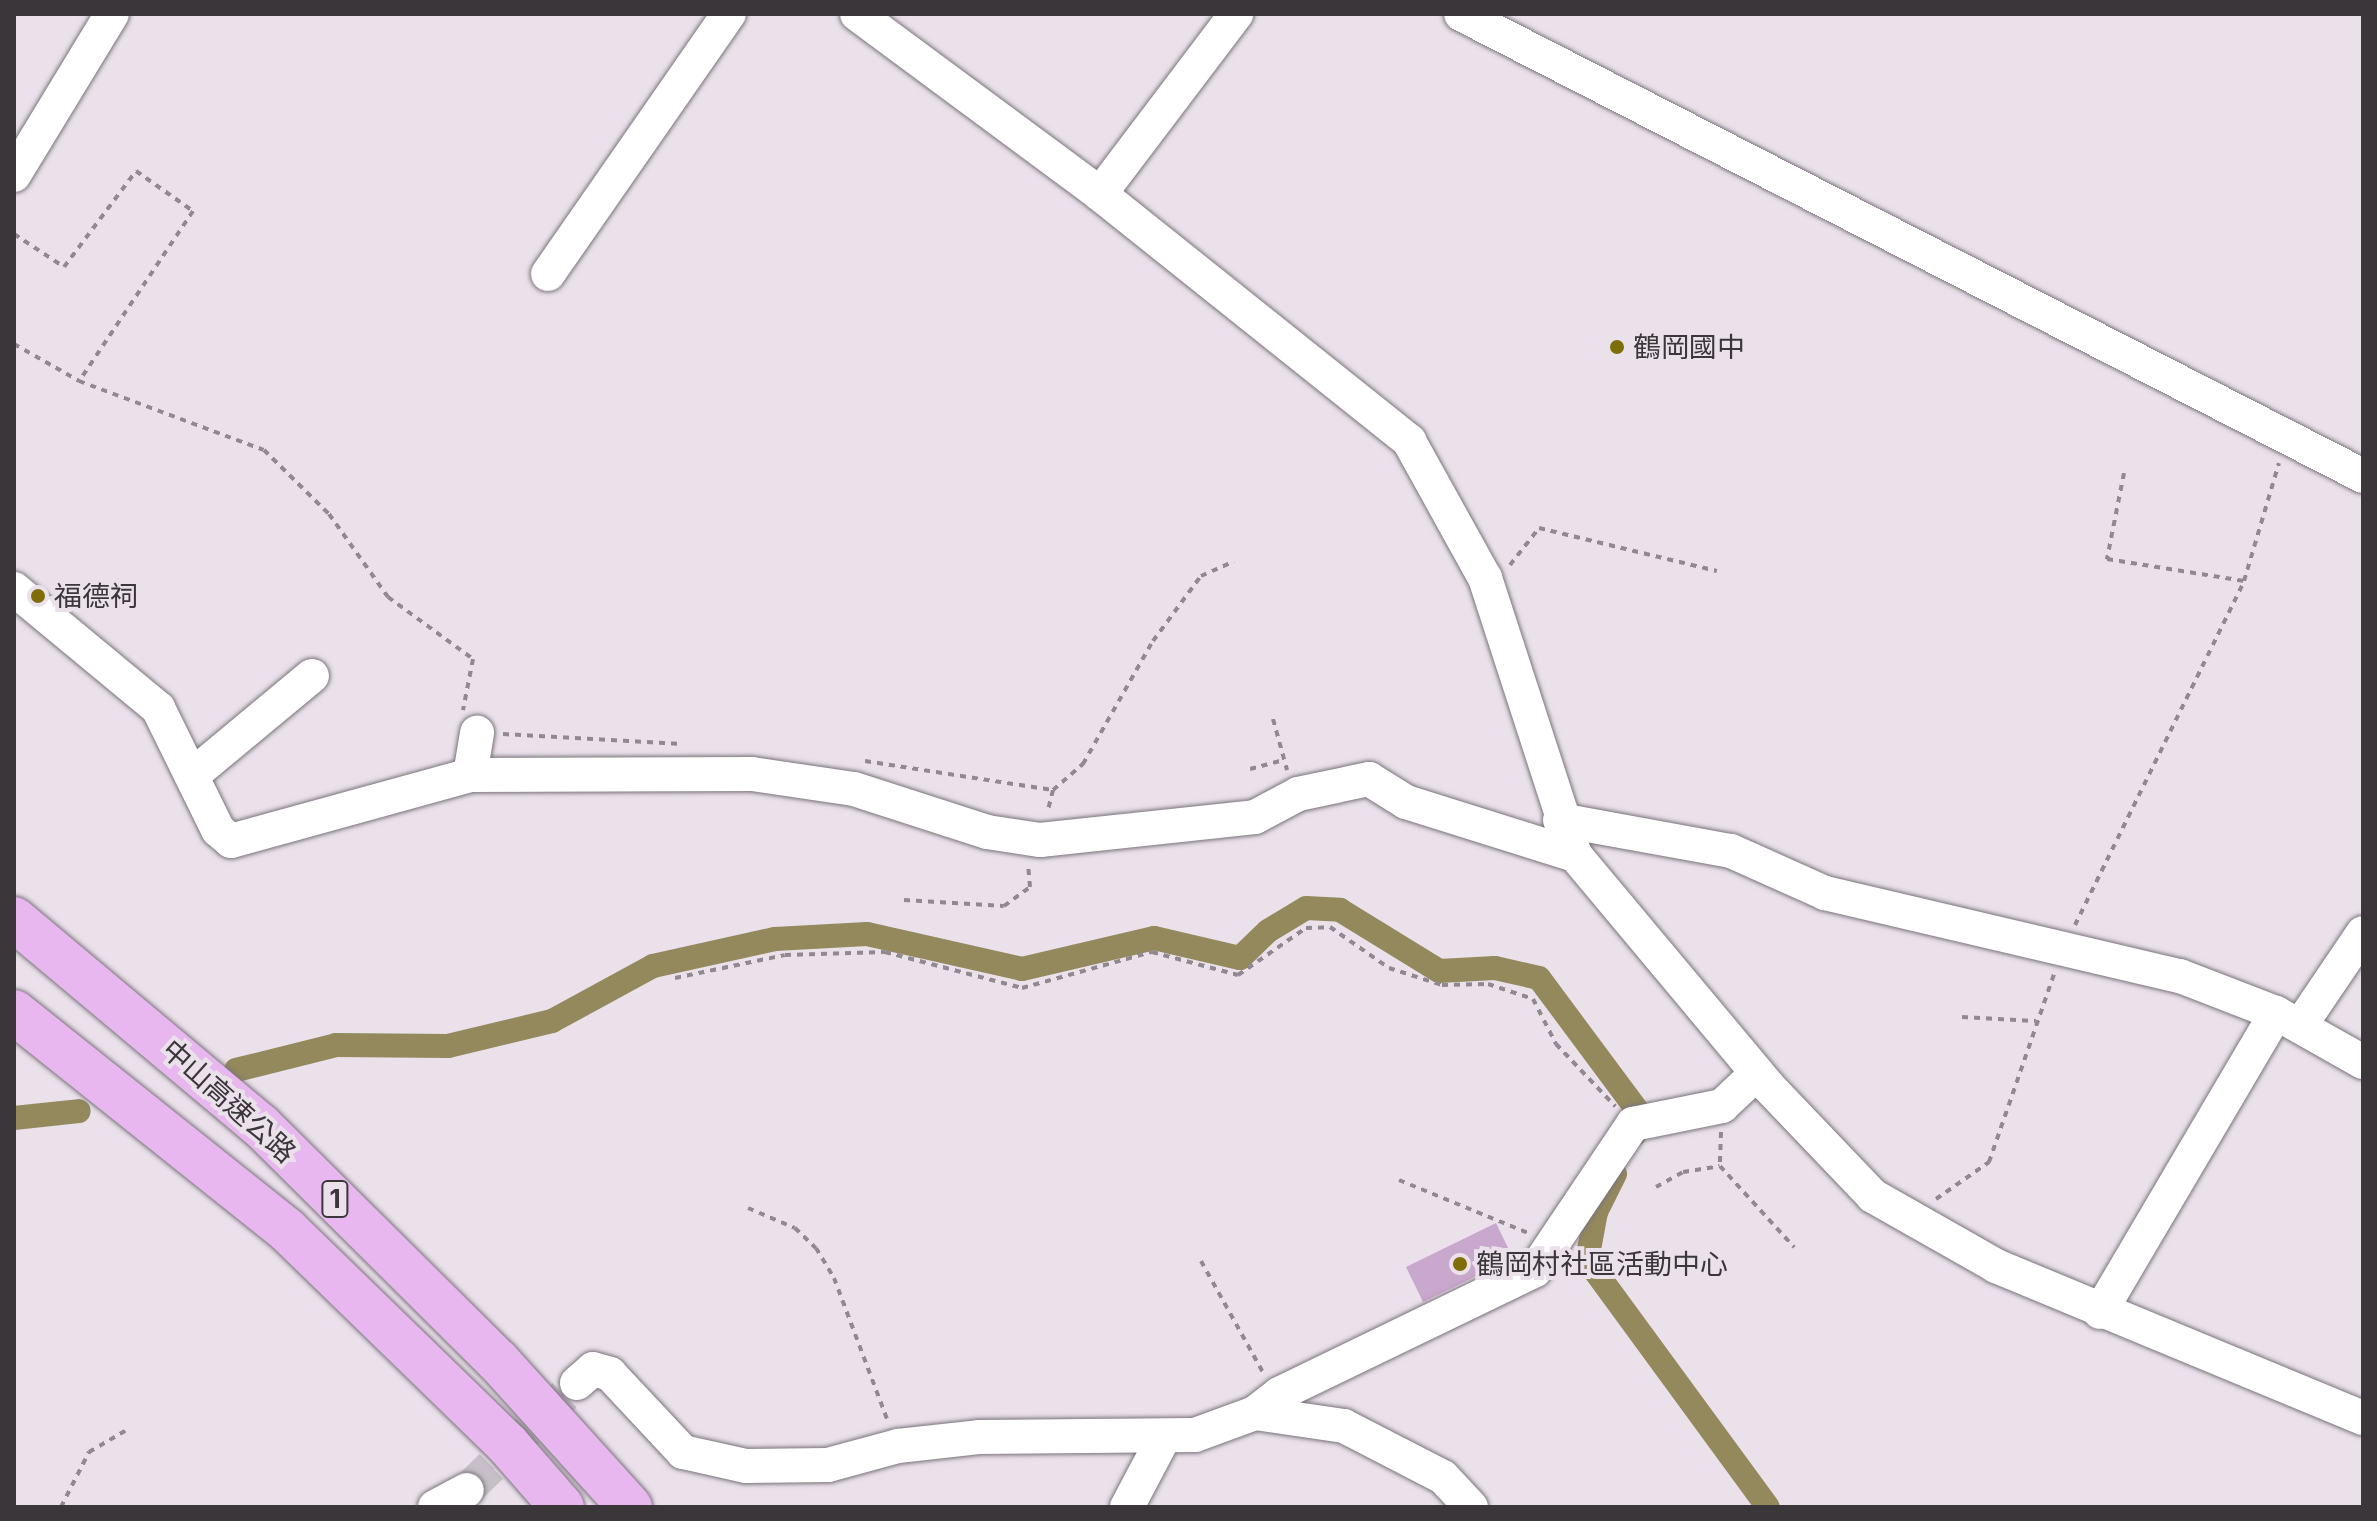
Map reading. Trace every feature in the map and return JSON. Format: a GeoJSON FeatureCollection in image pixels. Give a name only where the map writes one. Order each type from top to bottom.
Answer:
{"type":"FeatureCollection","features":[{"type":"Feature","properties":{"kind":"highway","name":"中山高速公路"},"geometry":{"type":"LineString","coordinates":[[14,919],[261,1126],[498,1361],[630,1507]]}},
{"type":"Feature","properties":{"kind":"highway","name":"中山高速公路"},"geometry":{"type":"LineString","coordinates":[[14,1012],[287,1230],[508,1445],[562,1507]]}},
{"type":"Feature","properties":{"kind":"street"},"geometry":{"type":"LineString","coordinates":[[14,175],[112,14]]}},
{"type":"Feature","properties":{"kind":"street"},"geometry":{"type":"LineString","coordinates":[[548,274],[729,14]]}},
{"type":"Feature","properties":{"kind":"street"},"geometry":{"type":"LineString","coordinates":[[857,14],[1100,194],[1409,441],[1485,578],[1560,820],[1575,855],[1757,1073],[1873,1196],[1911,1222],[2100,1312],[2363,1418]]}},
{"type":"Feature","properties":{"kind":"street"},"geometry":{"type":"LineString","coordinates":[[1100,194],[1236,14]]}},
{"type":"Feature","properties":{"kind":"street"},"geometry":{"type":"LineString","coordinates":[[1461,14],[2363,476]]}},
{"type":"Feature","properties":{"kind":"street"},"geometry":{"type":"LineString","coordinates":[[14,589],[158,708],[195,773],[218,830],[231,841],[470,775],[752,774],[854,789],[987,832],[1033,838],[1255,817],[1298,794],[1369,779],[1406,802],[1575,855]]}},
{"type":"Feature","properties":{"kind":"street"},"geometry":{"type":"LineString","coordinates":[[195,773],[312,676]]}},
{"type":"Feature","properties":{"kind":"street"},"geometry":{"type":"LineString","coordinates":[[470,775],[477,733]]}},
{"type":"Feature","properties":{"kind":"street"},"geometry":{"type":"LineString","coordinates":[[1560,820],[1731,851],[1825,893],[2062,951],[2180,976],[2288,1019],[2363,1062]]}},
{"type":"Feature","properties":{"kind":"street"},"geometry":{"type":"LineString","coordinates":[[2100,1312],[2288,1019],[2363,933]]}},
{"type":"Feature","properties":{"kind":"street"},"geometry":{"type":"LineString","coordinates":[[577,1383],[593,1369],[610,1374],[683,1452],[704,1461],[828,1465],[898,1446],[979,1437],[1195,1435],[1267,1404],[1535,1270],[1633,1124],[1722,1106],[1757,1073]]}},
{"type":"Feature","properties":{"kind":"street"},"geometry":{"type":"LineString","coordinates":[[1267,1404],[1344,1426],[1443,1477],[1471,1507]]}},
{"type":"Feature","properties":{"kind":"street"},"geometry":{"type":"LineString","coordinates":[[1127,1507],[1164,1437]]}},
{"type":"Feature","properties":{"kind":"street"},"geometry":{"type":"LineString","coordinates":[[435,1507],[467,1490]]}},
{"type":"Feature","properties":{"kind":"path"},"geometry":{"type":"LineString","coordinates":[[14,234],[64,267],[136,171],[193,211],[79,381]]}},
{"type":"Feature","properties":{"kind":"path"},"geometry":{"type":"LineString","coordinates":[[14,344],[79,381],[264,450],[329,514],[388,597],[473,659],[461,706],[477,733],[697,745]]}},
{"type":"Feature","properties":{"kind":"path"},"geometry":{"type":"LineString","coordinates":[[1911,1222],[1989,1162],[2062,951],[2244,581],[2287,436]]}},
{"type":"Feature","properties":{"kind":"path"},"geometry":{"type":"LineString","coordinates":[[2124,473],[2107,559],[2244,581]]}},
{"type":"Feature","properties":{"kind":"path"},"geometry":{"type":"LineString","coordinates":[[1485,578],[1506,574],[1539,528],[1717,571]]}},
{"type":"Feature","properties":{"kind":"path"},"geometry":{"type":"LineString","coordinates":[[904,900],[1004,906],[1019,901],[1030,887],[1033,838],[1053,790],[1083,764],[1153,641],[1201,576],[1234,561]]}},
{"type":"Feature","properties":{"kind":"path"},"geometry":{"type":"LineString","coordinates":[[1273,719],[1283,760],[1298,794]]}},
{"type":"Feature","properties":{"kind":"path"},"geometry":{"type":"LineString","coordinates":[[853,760],[1053,790]]}},
{"type":"Feature","properties":{"kind":"path"},"geometry":{"type":"LineString","coordinates":[[1250,769],[1283,760]]}},
{"type":"Feature","properties":{"kind":"path"},"geometry":{"type":"LineString","coordinates":[[675,978],[785,955],[885,952],[1022,988],[1152,952],[1238,975],[1306,928],[1330,927],[1389,968],[1442,985],[1488,984],[1533,999],[1556,1044],[1633,1124]]}},
{"type":"Feature","properties":{"kind":"path"},"geometry":{"type":"LineString","coordinates":[[1962,1017],[2036,1021]]}},
{"type":"Feature","properties":{"kind":"path"},"geometry":{"type":"LineString","coordinates":[[1722,1106],[1720,1166],[1794,1247]]}},
{"type":"Feature","properties":{"kind":"path"},"geometry":{"type":"LineString","coordinates":[[1656,1187],[1683,1172],[1720,1166]]}},
{"type":"Feature","properties":{"kind":"path"},"geometry":{"type":"LineString","coordinates":[[1399,1180],[1514,1222],[1549,1249]]}},
{"type":"Feature","properties":{"kind":"path"},"geometry":{"type":"LineString","coordinates":[[748,1208],[795,1228],[816,1248],[834,1278],[898,1446]]}},
{"type":"Feature","properties":{"kind":"path"},"geometry":{"type":"LineString","coordinates":[[1201,1261],[1244,1348],[1267,1404]]}},
{"type":"Feature","properties":{"kind":"path"},"geometry":{"type":"LineString","coordinates":[[61,1507],[89,1452],[125,1431]]}},
{"type":"Feature","properties":{"kind":"building","name":"鶴岡村社區活動中心"},"geometry":{"type":"Polygon","coordinates":[[[1496,1223],[1513,1258],[1423,1302],[1406,1267],[1496,1223]]]}},
{"type":"Feature","properties":{"kind":"waterway"},"geometry":{"type":"LineString","coordinates":[[236,1070],[336,1045],[448,1046],[552,1021],[653,966],[775,939],[867,934],[1022,969],[1154,938],[1240,958],[1268,931],[1306,908],[1340,910],[1439,971],[1495,968],[1539,978],[1643,1118],[1635,1134]]}},
{"type":"Feature","properties":{"kind":"waterway"},"geometry":{"type":"LineString","coordinates":[[14,1118],[79,1111]]}},
{"type":"Feature","properties":{"kind":"waterway"},"geometry":{"type":"LineString","coordinates":[[1615,1174],[1596,1212],[1587,1260],[1768,1507]]}},
{"type":"Feature","properties":{"kind":"tunnel"},"geometry":{"type":"LineString","coordinates":[[467,1490],[577,1383]]}},
{"type":"Feature","properties":{"kind":"place","name":"鶴岡國中"},"geometry":{"type":"Point","coordinates":[1617,347]}},
{"type":"Feature","properties":{"kind":"place","name":"福德祠"},"geometry":{"type":"Point","coordinates":[38,596]}},
{"type":"Feature","properties":{"kind":"place","name":"鶴岡村社區活動中心"},"geometry":{"type":"Point","coordinates":[1460,1264]}}]}
